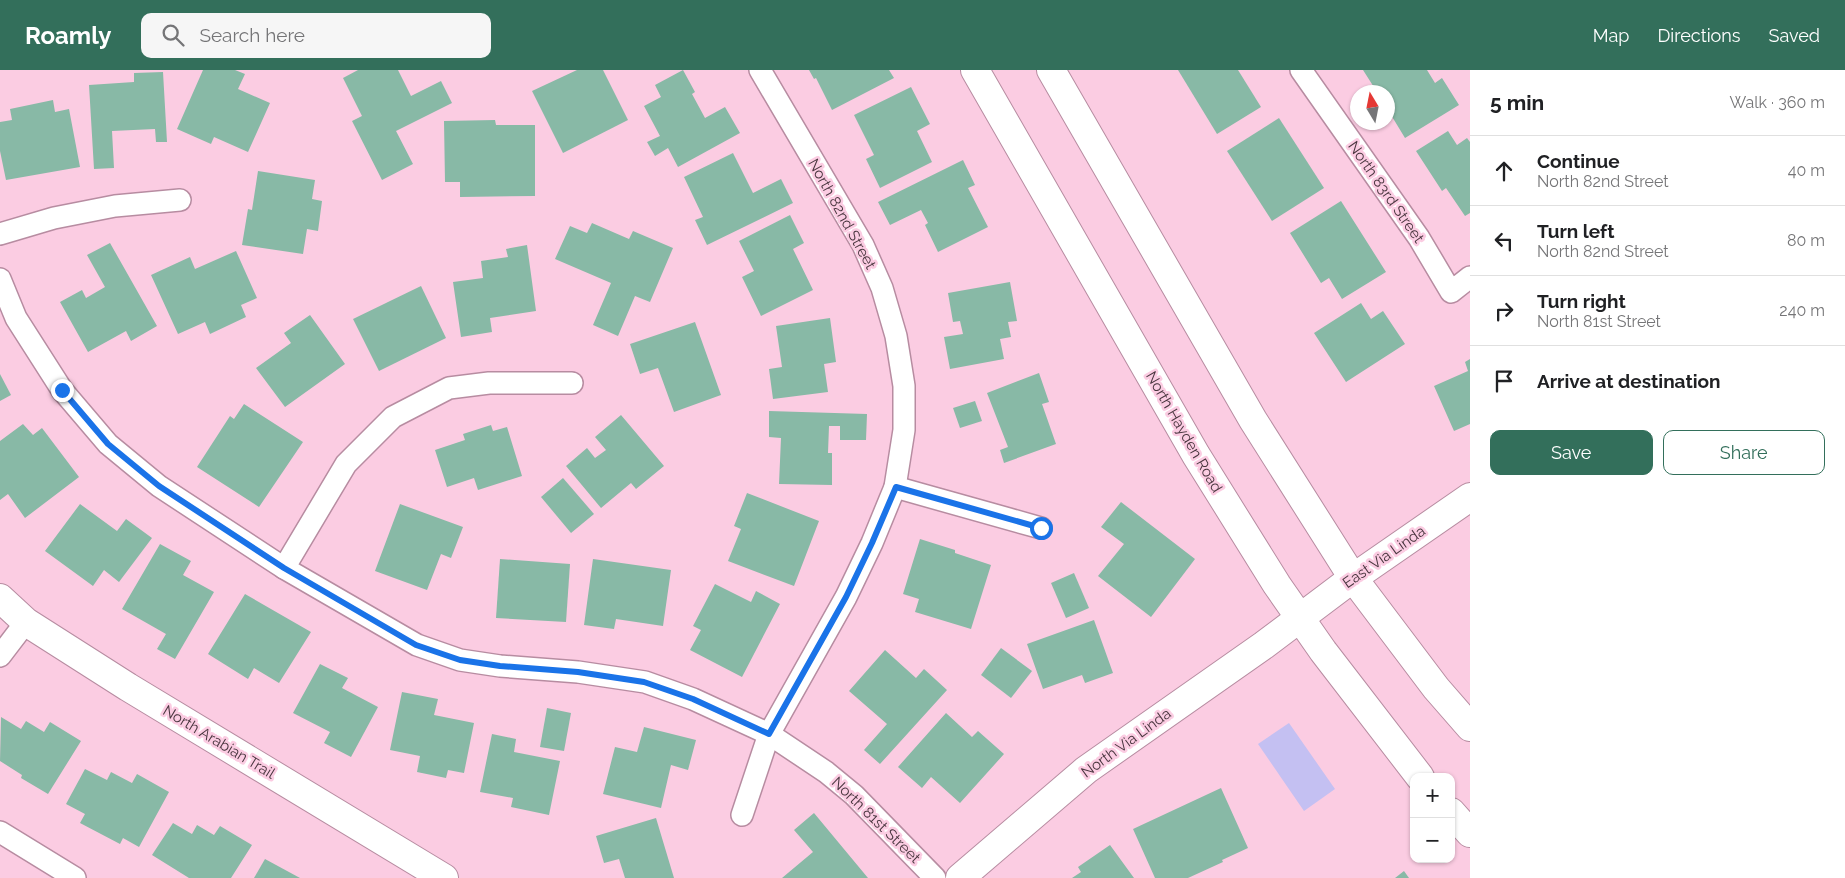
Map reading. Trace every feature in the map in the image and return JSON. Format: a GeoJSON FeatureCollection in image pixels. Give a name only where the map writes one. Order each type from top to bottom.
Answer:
{"type":"FeatureCollection","features":[{"type":"Feature","properties":{"kind":"main road","name":"North Hayden Road"},"geometry":{"type":"LineString","coordinates":[[975,70],[1196,456],[1277,585],[1300,619],[1417,773]]}},
{"type":"Feature","properties":{"kind":"main road"},"geometry":{"type":"LineString","coordinates":[[1051,70],[1253,420],[1353,578],[1436,688],[1470,727]]}},
{"type":"Feature","properties":{"kind":"main road","name":"East Via Linda"},"geometry":{"type":"LineString","coordinates":[[1300,619],[1353,578],[1470,497]]}},
{"type":"Feature","properties":{"kind":"main road","name":"North Arabian Trail"},"geometry":{"type":"LineString","coordinates":[[0,598],[26,622],[128,687],[444,878]]}},
{"type":"Feature","properties":{"kind":"main road","name":"North Via Linda"},"geometry":{"type":"LineString","coordinates":[[960,878],[1086,770],[1300,619]]}},
{"type":"Feature","properties":{"kind":"main road"},"geometry":{"type":"LineString","coordinates":[[1455,816],[1470,833]]}},
{"type":"Feature","properties":{"kind":"street","name":"North 82nd Street"},"geometry":{"type":"LineString","coordinates":[[742,815],[769,734],[846,597],[896,487],[904,430],[904,386],[896,336],[882,288],[863,245],[760,70]]}},
{"type":"Feature","properties":{"kind":"street","name":"North 83rd Street"},"geometry":{"type":"LineString","coordinates":[[1301,70],[1419,238],[1451,292],[1470,277]]}},
{"type":"Feature","properties":{"kind":"street"},"geometry":{"type":"LineString","coordinates":[[0,234],[54,218],[115,206],[180,200]]}},
{"type":"Feature","properties":{"kind":"street","name":"North 81st Street"},"geometry":{"type":"LineString","coordinates":[[0,279],[16,318],[62,390],[108,444],[159,486],[284,568],[416,645],[460,660],[500,666],[578,672],[644,682],[693,699],[769,734],[826,772],[854,795],[935,878]]}},
{"type":"Feature","properties":{"kind":"street"},"geometry":{"type":"LineString","coordinates":[[284,568],[346,464],[393,417],[449,388],[489,383],[572,383]]}},
{"type":"Feature","properties":{"kind":"street"},"geometry":{"type":"LineString","coordinates":[[896,487],[1041,528]]}},
{"type":"Feature","properties":{"kind":"street"},"geometry":{"type":"LineString","coordinates":[[0,656],[26,622]]}},
{"type":"Feature","properties":{"kind":"street"},"geometry":{"type":"LineString","coordinates":[[0,832],[75,878]]}},
{"type":"Feature","properties":{"kind":"shaded area"},"geometry":{"type":"Polygon","coordinates":[[[1289,723],[1335,789],[1304,811],[1258,744],[1289,723]]]}},
{"type":"Feature","properties":{"kind":"building"},"geometry":{"type":"Polygon","coordinates":[[[203,70],[235,70],[245,74],[238,89],[270,103],[248,152],[214,137],[211,144],[177,129],[203,70]]]}},
{"type":"Feature","properties":{"kind":"building"},"geometry":{"type":"Polygon","coordinates":[[[358,70],[398,70],[411,96],[441,81],[452,103],[396,131],[413,164],[382,180],[352,121],[362,116],[343,78],[358,70]]]}},
{"type":"Feature","properties":{"kind":"building"},"geometry":{"type":"Polygon","coordinates":[[[577,70],[603,70],[628,120],[563,153],[532,91],[577,70]]]}},
{"type":"Feature","properties":{"kind":"building"},"geometry":{"type":"Polygon","coordinates":[[[683,70],[695,92],[692,94],[705,118],[725,107],[740,133],[678,167],[668,148],[655,156],[647,142],[660,136],[644,106],[661,97],[655,85],[683,70]]]}},
{"type":"Feature","properties":{"kind":"building"},"geometry":{"type":"Polygon","coordinates":[[[809,70],[889,70],[894,78],[832,110],[816,78],[814,79],[809,70]]]}},
{"type":"Feature","properties":{"kind":"building"},"geometry":{"type":"Polygon","coordinates":[[[1178,70],[1238,70],[1261,107],[1217,134],[1178,70]]]}},
{"type":"Feature","properties":{"kind":"building"},"geometry":{"type":"Polygon","coordinates":[[[1363,70],[1427,70],[1435,83],[1442,78],[1459,105],[1405,138],[1395,122],[1395,85],[1373,85],[1363,70]]]}},
{"type":"Feature","properties":{"kind":"building"},"geometry":{"type":"Polygon","coordinates":[[[163,72],[167,142],[156,142],[155,129],[112,131],[114,168],[94,169],[89,85],[134,82],[134,73],[163,72]]]}},
{"type":"Feature","properties":{"kind":"building"},"geometry":{"type":"Polygon","coordinates":[[[911,87],[930,124],[917,131],[932,162],[880,188],[866,159],[874,155],[854,115],[911,87]]]}},
{"type":"Feature","properties":{"kind":"building"},"geometry":{"type":"Polygon","coordinates":[[[53,100],[55,112],[69,109],[80,167],[6,180],[0,151],[0,122],[12,120],[10,109],[53,100]]]}},
{"type":"Feature","properties":{"kind":"building"},"geometry":{"type":"Polygon","coordinates":[[[1279,118],[1324,188],[1272,221],[1227,151],[1279,118]]]}},
{"type":"Feature","properties":{"kind":"building"},"geometry":{"type":"Polygon","coordinates":[[[495,120],[496,125],[535,125],[535,196],[460,197],[460,182],[445,182],[444,121],[495,120]]]}},
{"type":"Feature","properties":{"kind":"building"},"geometry":{"type":"Polygon","coordinates":[[[1448,131],[1457,145],[1467,138],[1470,142],[1470,213],[1465,216],[1446,188],[1442,191],[1416,151],[1448,131]]]}},
{"type":"Feature","properties":{"kind":"building"},"geometry":{"type":"Polygon","coordinates":[[[733,153],[753,193],[781,179],[793,203],[707,245],[695,220],[703,217],[684,177],[733,153]]]}},
{"type":"Feature","properties":{"kind":"building"},"geometry":{"type":"Polygon","coordinates":[[[963,160],[975,185],[968,188],[988,227],[938,252],[925,225],[928,223],[921,210],[890,225],[878,202],[963,160]]]}},
{"type":"Feature","properties":{"kind":"building"},"geometry":{"type":"Polygon","coordinates":[[[258,171],[315,180],[312,199],[322,201],[318,231],[307,229],[303,254],[242,245],[248,209],[252,210],[258,171]]]}},
{"type":"Feature","properties":{"kind":"building"},"geometry":{"type":"Polygon","coordinates":[[[1341,201],[1386,272],[1342,299],[1329,278],[1321,283],[1290,233],[1341,201]]]}},
{"type":"Feature","properties":{"kind":"building"},"geometry":{"type":"Polygon","coordinates":[[[790,215],[804,243],[793,249],[813,290],[761,316],[742,277],[754,271],[739,241],[790,215]]]}},
{"type":"Feature","properties":{"kind":"building"},"geometry":{"type":"Polygon","coordinates":[[[592,223],[629,239],[633,231],[673,248],[650,302],[635,296],[618,336],[593,325],[611,283],[555,259],[570,226],[587,233],[592,223]]]}},
{"type":"Feature","properties":{"kind":"building"},"geometry":{"type":"Polygon","coordinates":[[[110,243],[157,326],[131,341],[126,331],[88,352],[60,302],[82,290],[86,298],[105,287],[87,255],[110,243]]]}},
{"type":"Feature","properties":{"kind":"building"},"geometry":{"type":"Polygon","coordinates":[[[527,245],[536,311],[490,318],[492,332],[461,337],[453,282],[483,278],[481,261],[508,257],[506,249],[527,245]]]}},
{"type":"Feature","properties":{"kind":"building"},"geometry":{"type":"Polygon","coordinates":[[[236,251],[257,298],[241,305],[246,317],[210,334],[205,322],[178,334],[151,275],[190,257],[195,269],[236,251]]]}},
{"type":"Feature","properties":{"kind":"building"},"geometry":{"type":"Polygon","coordinates":[[[1010,282],[1017,321],[1008,322],[1011,337],[1000,339],[1004,359],[950,369],[944,337],[963,334],[960,321],[953,322],[948,293],[1010,282]]]}},
{"type":"Feature","properties":{"kind":"building"},"geometry":{"type":"Polygon","coordinates":[[[421,286],[446,338],[379,371],[353,319],[421,286]]]}},
{"type":"Feature","properties":{"kind":"building"},"geometry":{"type":"Polygon","coordinates":[[[1361,303],[1371,319],[1383,311],[1405,344],[1346,382],[1314,333],[1361,303]]]}},
{"type":"Feature","properties":{"kind":"building"},"geometry":{"type":"Polygon","coordinates":[[[310,315],[345,364],[285,407],[256,368],[291,343],[284,333],[310,315]]]}},
{"type":"Feature","properties":{"kind":"building"},"geometry":{"type":"Polygon","coordinates":[[[830,318],[836,362],[824,364],[828,392],[773,399],[769,369],[782,367],[776,326],[830,318]]]}},
{"type":"Feature","properties":{"kind":"building"},"geometry":{"type":"Polygon","coordinates":[[[695,322],[721,395],[674,412],[658,368],[640,374],[630,344],[695,322]]]}},
{"type":"Feature","properties":{"kind":"building"},"geometry":{"type":"Polygon","coordinates":[[[1470,359],[1470,424],[1454,431],[1434,386],[1468,371],[1465,362],[1470,359]]]}},
{"type":"Feature","properties":{"kind":"building"},"geometry":{"type":"Polygon","coordinates":[[[1039,373],[1049,402],[1042,404],[1056,444],[1004,463],[1000,450],[1008,447],[987,393],[1039,373]]]}},
{"type":"Feature","properties":{"kind":"building"},"geometry":{"type":"Polygon","coordinates":[[[0,374],[11,395],[0,401],[0,374]]]}},
{"type":"Feature","properties":{"kind":"building"},"geometry":{"type":"Polygon","coordinates":[[[975,401],[982,421],[960,428],[953,408],[975,401]]]}},
{"type":"Feature","properties":{"kind":"building"},"geometry":{"type":"Polygon","coordinates":[[[244,404],[303,442],[259,507],[197,467],[230,416],[234,419],[244,404]]]}},
{"type":"Feature","properties":{"kind":"building"},"geometry":{"type":"Polygon","coordinates":[[[769,411],[867,414],[866,440],[840,440],[840,426],[829,426],[828,453],[832,453],[832,485],[779,484],[781,438],[769,437],[769,411]]]}},
{"type":"Feature","properties":{"kind":"building"},"geometry":{"type":"Polygon","coordinates":[[[621,415],[664,466],[636,489],[631,483],[601,508],[566,466],[587,448],[595,458],[606,450],[595,437],[621,415]]]}},
{"type":"Feature","properties":{"kind":"building"},"geometry":{"type":"Polygon","coordinates":[[[23,424],[33,435],[42,428],[79,477],[25,518],[8,494],[0,500],[0,441],[23,424]]]}},
{"type":"Feature","properties":{"kind":"building"},"geometry":{"type":"Polygon","coordinates":[[[491,425],[493,431],[507,427],[522,476],[478,490],[474,478],[447,487],[435,450],[465,440],[463,434],[491,425]]]}},
{"type":"Feature","properties":{"kind":"building"},"geometry":{"type":"Polygon","coordinates":[[[563,478],[594,514],[571,533],[541,497],[563,478]]]}},
{"type":"Feature","properties":{"kind":"building"},"geometry":{"type":"Polygon","coordinates":[[[747,493],[819,521],[794,586],[728,561],[741,529],[734,526],[747,493]]]}},
{"type":"Feature","properties":{"kind":"building"},"geometry":{"type":"Polygon","coordinates":[[[1121,502],[1195,559],[1151,617],[1098,576],[1124,544],[1101,527],[1121,502]]]}},
{"type":"Feature","properties":{"kind":"building"},"geometry":{"type":"Polygon","coordinates":[[[80,504],[117,531],[126,519],[152,538],[119,582],[104,570],[93,586],[45,551],[80,504]]]}},
{"type":"Feature","properties":{"kind":"building"},"geometry":{"type":"Polygon","coordinates":[[[400,504],[463,527],[451,558],[441,554],[427,590],[375,571],[400,504]]]}},
{"type":"Feature","properties":{"kind":"building"},"geometry":{"type":"Polygon","coordinates":[[[920,539],[955,550],[955,553],[991,565],[971,629],[915,612],[919,599],[903,594],[920,539]]]}},
{"type":"Feature","properties":{"kind":"building"},"geometry":{"type":"Polygon","coordinates":[[[160,544],[191,561],[183,575],[214,592],[175,659],[157,649],[166,634],[122,609],[160,544]]]}},
{"type":"Feature","properties":{"kind":"building"},"geometry":{"type":"Polygon","coordinates":[[[500,559],[570,564],[566,622],[496,618],[500,559]]]}},
{"type":"Feature","properties":{"kind":"building"},"geometry":{"type":"Polygon","coordinates":[[[593,559],[671,570],[663,626],[616,619],[614,629],[584,625],[593,559]]]}},
{"type":"Feature","properties":{"kind":"building"},"geometry":{"type":"Polygon","coordinates":[[[1074,573],[1089,608],[1066,618],[1051,583],[1074,573]]]}},
{"type":"Feature","properties":{"kind":"building"},"geometry":{"type":"Polygon","coordinates":[[[715,584],[751,602],[756,591],[780,604],[742,677],[690,650],[701,630],[693,626],[715,584]]]}},
{"type":"Feature","properties":{"kind":"building"},"geometry":{"type":"Polygon","coordinates":[[[245,594],[311,632],[279,683],[254,668],[248,679],[208,654],[245,594]]]}},
{"type":"Feature","properties":{"kind":"building"},"geometry":{"type":"Polygon","coordinates":[[[1094,620],[1113,673],[1085,683],[1082,675],[1043,689],[1027,644],[1094,620]]]}},
{"type":"Feature","properties":{"kind":"building"},"geometry":{"type":"Polygon","coordinates":[[[1001,648],[1032,671],[1011,698],[981,675],[1001,648]]]}},
{"type":"Feature","properties":{"kind":"building"},"geometry":{"type":"Polygon","coordinates":[[[885,650],[916,678],[924,669],[947,690],[880,764],[864,750],[887,724],[849,691],[885,650]]]}},
{"type":"Feature","properties":{"kind":"building"},"geometry":{"type":"Polygon","coordinates":[[[320,664],[348,678],[342,688],[378,707],[351,757],[324,743],[330,732],[293,713],[320,664]]]}},
{"type":"Feature","properties":{"kind":"building"},"geometry":{"type":"Polygon","coordinates":[[[402,692],[438,699],[434,715],[474,723],[464,773],[448,770],[446,778],[417,772],[420,756],[390,750],[402,692]]]}},
{"type":"Feature","properties":{"kind":"building"},"geometry":{"type":"Polygon","coordinates":[[[547,708],[571,713],[564,751],[540,747],[547,708]]]}},
{"type":"Feature","properties":{"kind":"building"},"geometry":{"type":"Polygon","coordinates":[[[946,713],[972,737],[978,731],[1004,754],[960,803],[931,777],[922,788],[898,767],[946,713]]]}},
{"type":"Feature","properties":{"kind":"building"},"geometry":{"type":"Polygon","coordinates":[[[1,717],[21,729],[26,721],[44,732],[50,722],[81,741],[48,794],[21,778],[22,775],[0,761],[1,717]]]}},
{"type":"Feature","properties":{"kind":"building"},"geometry":{"type":"Polygon","coordinates":[[[644,727],[696,740],[688,770],[671,765],[661,808],[603,794],[615,747],[637,752],[644,727]]]}},
{"type":"Feature","properties":{"kind":"building"},"geometry":{"type":"Polygon","coordinates":[[[492,734],[516,739],[514,752],[560,761],[549,815],[511,807],[513,798],[480,792],[492,734]]]}},
{"type":"Feature","properties":{"kind":"building"},"geometry":{"type":"Polygon","coordinates":[[[85,769],[107,780],[111,772],[132,783],[137,774],[169,792],[139,847],[123,838],[120,844],[80,823],[85,814],[66,804],[85,769]]]}},
{"type":"Feature","properties":{"kind":"building"},"geometry":{"type":"Polygon","coordinates":[[[1221,788],[1248,848],[1188,878],[1155,878],[1133,829],[1221,788]]]}},
{"type":"Feature","properties":{"kind":"building"},"geometry":{"type":"Polygon","coordinates":[[[814,813],[868,878],[782,878],[813,852],[794,830],[814,813]]]}},
{"type":"Feature","properties":{"kind":"building"},"geometry":{"type":"Polygon","coordinates":[[[656,818],[674,878],[625,878],[619,859],[604,863],[596,836],[656,818]]]}},
{"type":"Feature","properties":{"kind":"building"},"geometry":{"type":"Polygon","coordinates":[[[173,823],[192,834],[197,825],[214,835],[220,826],[252,845],[231,878],[189,878],[152,855],[173,823]]]}},
{"type":"Feature","properties":{"kind":"building"},"geometry":{"type":"Polygon","coordinates":[[[1110,845],[1134,878],[1072,878],[1081,872],[1078,867],[1110,845]]]}},
{"type":"Feature","properties":{"kind":"building"},"geometry":{"type":"Polygon","coordinates":[[[265,859],[300,878],[254,878],[265,859]]]}},
{"type":"Feature","properties":{"kind":"building"},"geometry":{"type":"Polygon","coordinates":[[[1404,871],[1409,878],[1395,878],[1404,871]]]}},
{"type":"Feature","properties":{"kind":"route"},"geometry":{"type":"LineString","coordinates":[[62,390],[108,444],[159,486],[284,568],[416,645],[460,660],[500,666],[578,672],[644,682],[693,699],[769,734],[846,597],[896,487],[1041,528]]}}]}
